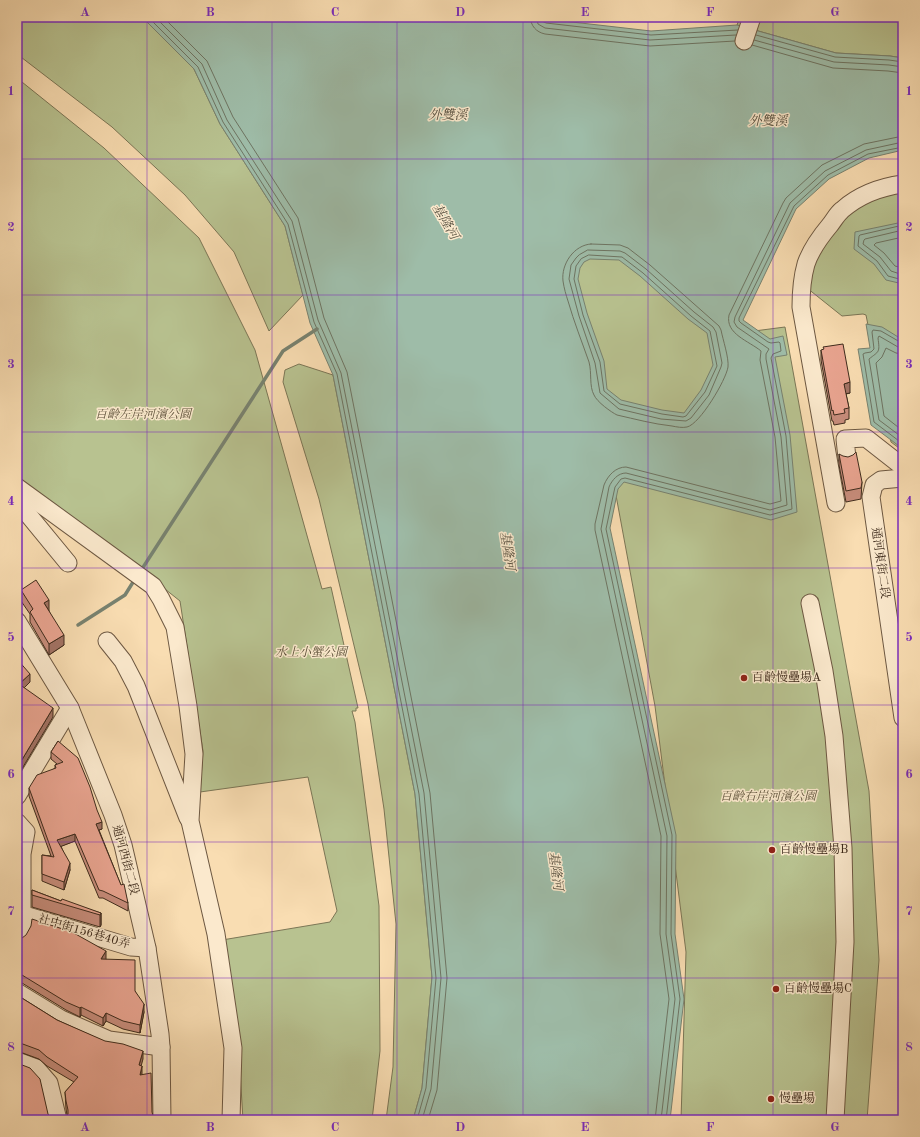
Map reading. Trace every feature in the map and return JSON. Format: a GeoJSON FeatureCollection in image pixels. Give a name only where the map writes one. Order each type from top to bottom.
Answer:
{"type":"FeatureCollection","features":[{"type":"Feature","properties":{"kind":"street"},"geometry":{"type":"LineString","coordinates":[[744,41],[752,17]]}},
{"type":"Feature","properties":{"kind":"street"},"geometry":{"type":"LineString","coordinates":[[836,503],[801,307],[802,283],[806,264],[818,238],[841,211],[858,198],[872,191],[903,184]]}},
{"type":"Feature","properties":{"kind":"street"},"geometry":{"type":"LineString","coordinates":[[847,458],[845,440],[866,438],[903,467]]}},
{"type":"Feature","properties":{"kind":"street","name":"通河東街二段"},"geometry":{"type":"LineString","coordinates":[[903,478],[881,480],[874,485],[871,497],[903,718]]}},
{"type":"Feature","properties":{"kind":"street"},"geometry":{"type":"LineString","coordinates":[[17,487],[153,586],[161,599],[175,627],[194,754],[190,821]]}},
{"type":"Feature","properties":{"kind":"street"},"geometry":{"type":"LineString","coordinates":[[17,501],[68,563]]}},
{"type":"Feature","properties":{"kind":"street"},"geometry":{"type":"LineString","coordinates":[[810,603],[824,671],[834,736],[843,848],[845,942],[835,1120]]}},
{"type":"Feature","properties":{"kind":"street","name":"通河西街二段"},"geometry":{"type":"LineString","coordinates":[[17,621],[70,708],[123,845],[147,948],[162,1047],[162,1120]]}},
{"type":"Feature","properties":{"kind":"street"},"geometry":{"type":"LineString","coordinates":[[106,640],[123,661],[136,686],[190,821],[216,934],[232,1048],[231,1120]]}},
{"type":"Feature","properties":{"kind":"street"},"geometry":{"type":"LineString","coordinates":[[17,796],[70,708]]}},
{"type":"Feature","properties":{"kind":"street"},"geometry":{"type":"LineString","coordinates":[[17,822],[26,832],[22,854],[22,929],[17,938]]}},
{"type":"Feature","properties":{"kind":"street","name":"社中街156巷40弄"},"geometry":{"type":"LineString","coordinates":[[21,914],[131,947],[147,948]]}},
{"type":"Feature","properties":{"kind":"street"},"geometry":{"type":"LineString","coordinates":[[17,992],[61,1018],[109,1040],[162,1047]]}},
{"type":"Feature","properties":{"kind":"street"},"geometry":{"type":"LineString","coordinates":[[17,1061],[36,1068],[49,1083],[58,1120]]}},
{"type":"Feature","properties":{"kind":"green space"},"geometry":{"type":"Polygon","coordinates":[[[17,17],[142,17],[194,69],[220,124],[285,226],[303,295],[269,331],[234,252],[185,195],[112,127],[17,54],[17,17]]]}},
{"type":"Feature","properties":{"kind":"green space"},"geometry":{"type":"Polygon","coordinates":[[[740,17],[903,17],[903,58],[836,53],[737,25],[740,17]]]}},
{"type":"Feature","properties":{"kind":"green space","name":"百齡左岸河濱公園"},"geometry":{"type":"Polygon","coordinates":[[[17,78],[104,148],[199,238],[255,350],[322,589],[331,587],[358,708],[356,708],[356,711],[352,711],[355,722],[379,906],[380,1051],[372,1120],[243,1120],[237,1021],[222,940],[330,922],[337,911],[308,777],[200,792],[203,751],[180,601],[121,554],[17,481],[17,78]]]}},
{"type":"Feature","properties":{"kind":"green space"},"geometry":{"type":"Polygon","coordinates":[[[903,186],[903,451],[891,442],[866,315],[842,316],[807,288],[814,259],[830,230],[861,202],[903,186]]]}},
{"type":"Feature","properties":{"kind":"green space","name":"百齡右岸河濱公園"},"geometry":{"type":"Polygon","coordinates":[[[598,256],[627,256],[739,333],[785,327],[869,791],[879,960],[867,1120],[681,1120],[686,952],[655,706],[573,263],[598,256]]]}},
{"type":"Feature","properties":{"kind":"green space"},"geometry":{"type":"Polygon","coordinates":[[[299,364],[333,375],[415,794],[432,977],[422,1088],[413,1120],[386,1120],[393,1067],[396,924],[384,809],[368,704],[319,499],[283,382],[285,370],[299,364]]]}},
{"type":"Feature","properties":{"kind":"water"},"geometry":{"type":"Polygon","coordinates":[[[142,17],[528,17],[651,31],[737,25],[836,53],[903,58],[903,150],[869,158],[829,179],[796,209],[743,320],[770,339],[783,336],[787,355],[775,357],[790,435],[797,512],[771,520],[624,482],[618,489],[610,528],[676,835],[675,934],[684,999],[670,1120],[413,1120],[422,1088],[432,977],[415,794],[333,375],[310,323],[285,226],[220,124],[194,69],[142,17]],[[590,259],[584,262],[580,268],[578,279],[587,313],[604,361],[607,389],[621,400],[662,410],[684,413],[701,390],[713,365],[707,333],[688,319],[640,276],[619,260],[590,259]]]}},
{"type":"Feature","properties":{"kind":"water"},"geometry":{"type":"Polygon","coordinates":[[[903,220],[903,284],[886,280],[874,264],[854,249],[855,232],[898,223],[903,220]]]}},
{"type":"Feature","properties":{"kind":"water"},"geometry":{"type":"Polygon","coordinates":[[[866,324],[882,327],[903,340],[903,449],[871,425],[858,349],[870,348],[866,324]]]}},
{"type":"Feature","properties":{"kind":"building"},"geometry":{"type":"Polygon","coordinates":[[[843,344],[850,382],[844,384],[849,408],[844,409],[845,413],[834,415],[821,350],[824,349],[823,347],[843,344]]]}},
{"type":"Feature","properties":{"kind":"building"},"geometry":{"type":"Polygon","coordinates":[[[856,452],[862,482],[861,488],[846,491],[839,454],[848,457],[856,452]]]}},
{"type":"Feature","properties":{"kind":"building"},"geometry":{"type":"Polygon","coordinates":[[[36,580],[49,600],[44,603],[64,635],[49,644],[30,612],[33,609],[21,590],[36,580]]]}},
{"type":"Feature","properties":{"kind":"building"},"geometry":{"type":"Polygon","coordinates":[[[17,631],[21,638],[17,643],[17,631]]]}},
{"type":"Feature","properties":{"kind":"building"},"geometry":{"type":"Polygon","coordinates":[[[17,659],[30,674],[19,684],[53,708],[17,768],[17,659]]]}},
{"type":"Feature","properties":{"kind":"building"},"geometry":{"type":"Polygon","coordinates":[[[58,741],[78,758],[102,822],[96,824],[121,885],[124,884],[128,903],[99,890],[75,834],[57,840],[70,863],[64,882],[42,874],[42,855],[54,857],[29,788],[37,775],[56,768],[55,765],[63,762],[51,752],[58,741]]]}},
{"type":"Feature","properties":{"kind":"building"},"geometry":{"type":"Polygon","coordinates":[[[32,890],[61,901],[62,899],[101,913],[100,915],[32,895],[32,890]]]}},
{"type":"Feature","properties":{"kind":"building"},"geometry":{"type":"Polygon","coordinates":[[[32,919],[72,932],[106,951],[101,959],[135,960],[135,991],[144,1004],[140,1025],[123,1021],[106,1013],[103,1018],[81,1007],[80,1008],[66,1002],[22,975],[17,974],[17,939],[26,935],[31,926],[32,919]]]}},
{"type":"Feature","properties":{"kind":"building"},"geometry":{"type":"Polygon","coordinates":[[[17,995],[57,1020],[105,1041],[123,1044],[143,1051],[139,1065],[142,1066],[140,1075],[151,1073],[152,1112],[155,1120],[66,1120],[68,1110],[65,1092],[78,1077],[47,1057],[39,1050],[17,1043],[17,995]]]}},
{"type":"Feature","properties":{"kind":"building"},"geometry":{"type":"Polygon","coordinates":[[[17,1063],[30,1068],[40,1079],[48,1114],[52,1120],[17,1120],[17,1063]]]}},
{"type":"Feature","properties":{"kind":"waterway"},"geometry":{"type":"LineString","coordinates":[[140,572],[283,351],[317,329]]}},
{"type":"Feature","properties":{"kind":"waterway"},"geometry":{"type":"LineString","coordinates":[[78,625],[125,595],[135,579]]}},
{"type":"Feature","properties":{"kind":"place","name":"百齡慢壘場A"},"geometry":{"type":"Point","coordinates":[744,678]}},
{"type":"Feature","properties":{"kind":"place","name":"百齡慢壘場B"},"geometry":{"type":"Point","coordinates":[772,850]}},
{"type":"Feature","properties":{"kind":"place","name":"百齡慢壘場C"},"geometry":{"type":"Point","coordinates":[776,989]}},
{"type":"Feature","properties":{"kind":"place","name":"慢壘場"},"geometry":{"type":"Point","coordinates":[771,1099]}},
{"type":"Feature","properties":{"kind":"water label","name":"外雙溪"},"geometry":{"type":"Point","coordinates":[448,115]}},
{"type":"Feature","properties":{"kind":"water label","name":"外雙溪"},"geometry":{"type":"Point","coordinates":[768,121]}},
{"type":"Feature","properties":{"kind":"water label","name":"基隆河"},"geometry":{"type":"Point","coordinates":[445,222]}},
{"type":"Feature","properties":{"kind":"water label","name":"基隆河"},"geometry":{"type":"Point","coordinates":[507,551]}},
{"type":"Feature","properties":{"kind":"water label","name":"基隆河"},"geometry":{"type":"Point","coordinates":[555,871]}},
{"type":"Feature","properties":{"kind":"park label","name":"水上小蟹公園"},"geometry":{"type":"Point","coordinates":[311,653]}}]}
